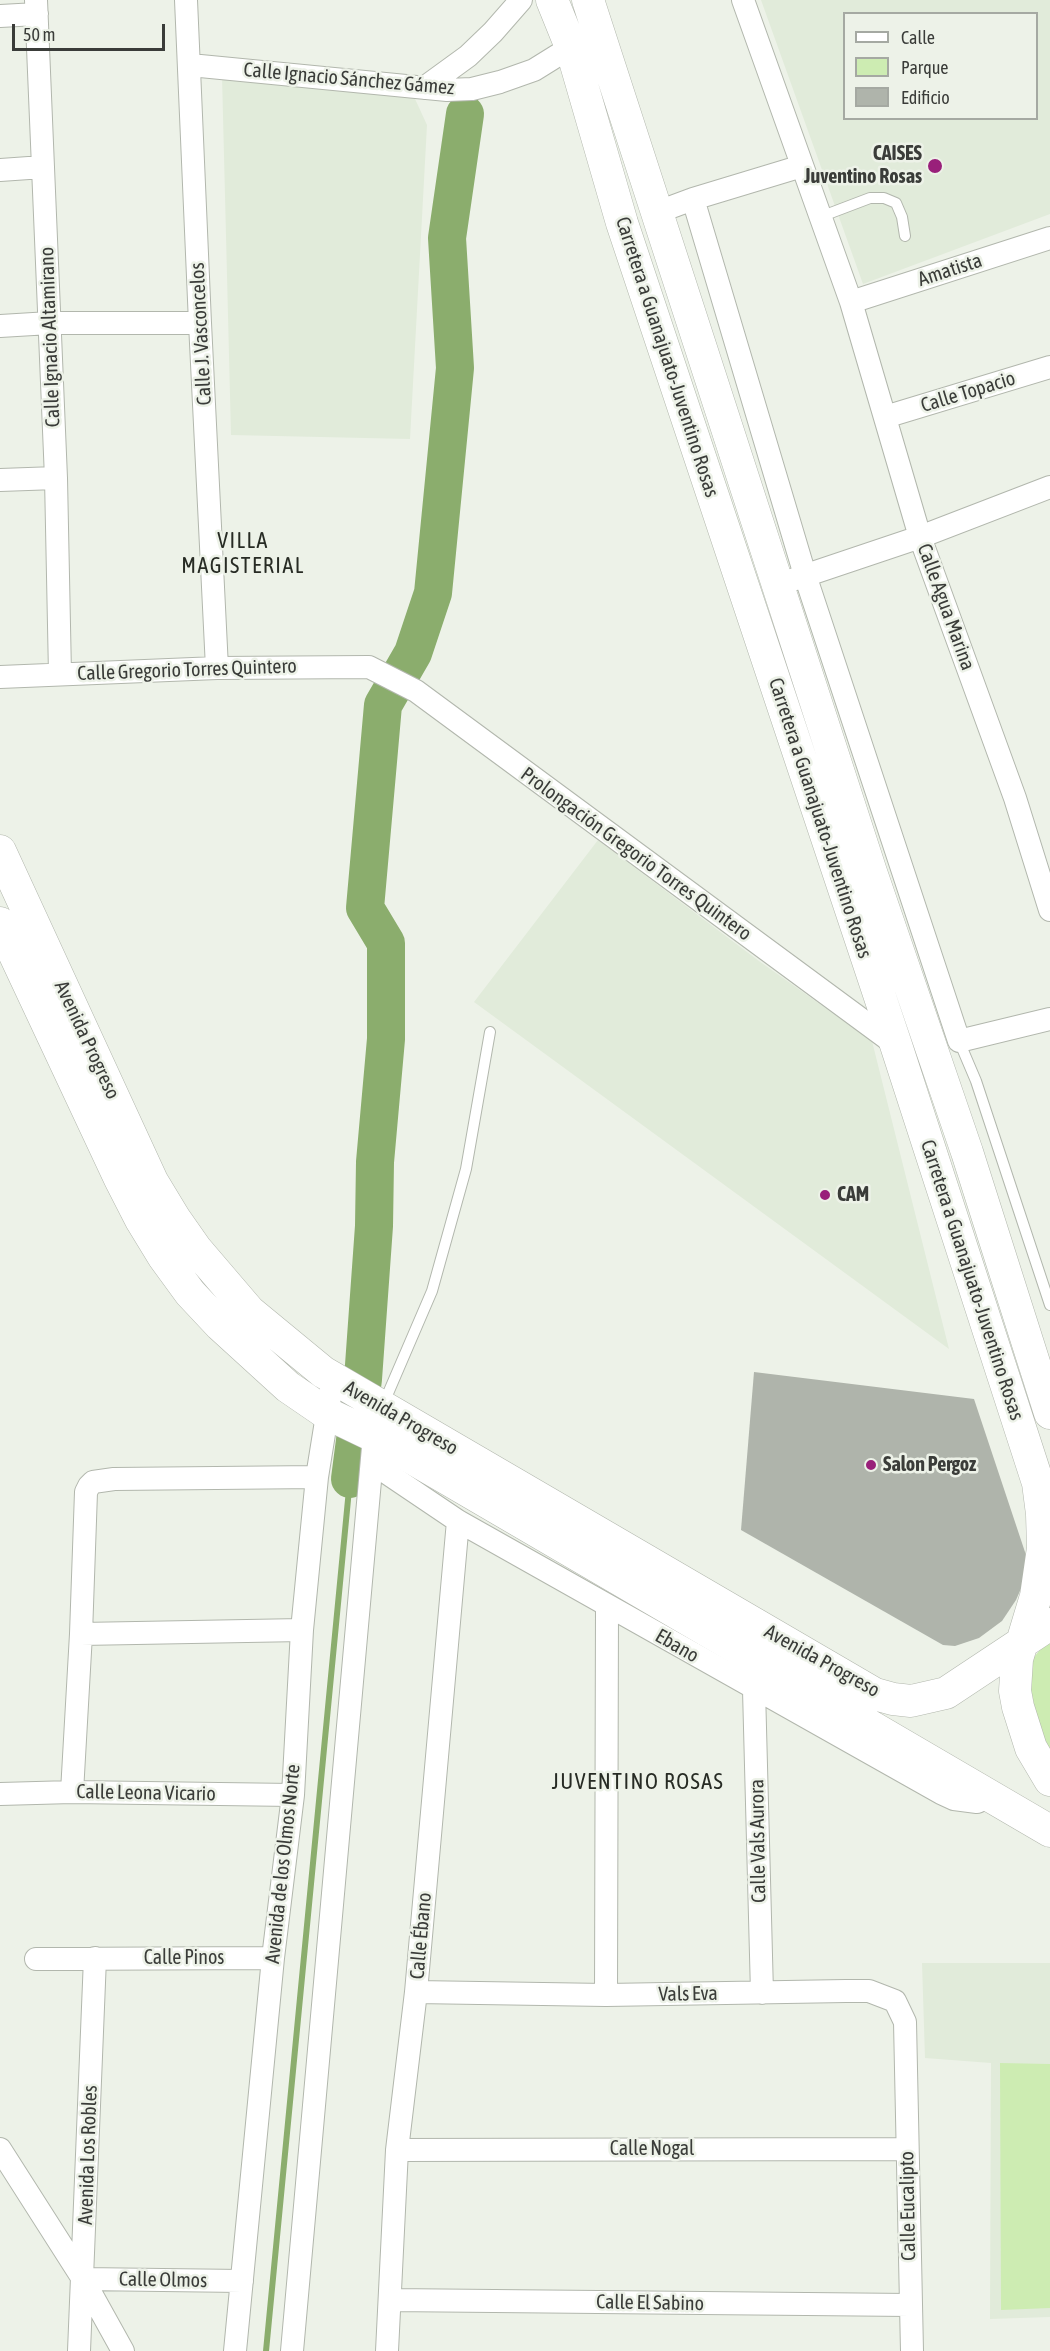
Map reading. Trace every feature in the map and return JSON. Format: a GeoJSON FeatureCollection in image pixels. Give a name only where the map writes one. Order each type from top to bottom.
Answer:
{"type":"FeatureCollection","features":[{"type":"Feature","properties":{"kind":"main road","name":"Carretera a Guanajuato-Juventino Rosas"},"geometry":{"type":"LineString","coordinates":[[552,0],[571,47],[622,223],[896,1046],[1038,1483],[1043,1548],[1036,1596],[1021,1642],[1015,1674],[1018,1707],[1031,1748],[1050,1780]]}},
{"type":"Feature","properties":{"kind":"main road","name":"Carretera a Guanajuato-Juventino Rosas"},"geometry":{"type":"LineString","coordinates":[[596,7],[658,212],[791,580],[871,872],[967,1152],[1050,1413]]}},
{"type":"Feature","properties":{"kind":"main road","name":"Avenida Progreso"},"geometry":{"type":"LineString","coordinates":[[0,851],[152,1181],[175,1219],[196,1249],[249,1311],[336,1380],[374,1428]]}},
{"type":"Feature","properties":{"kind":"main road","name":"Avenida Progreso"},"geometry":{"type":"LineString","coordinates":[[0,923],[120,1179],[163,1256],[190,1293],[220,1325],[288,1387],[329,1414],[374,1428],[1050,1831]]}},
{"type":"Feature","properties":{"kind":"main road","name":"Avenida Progreso"},"geometry":{"type":"LineString","coordinates":[[762,1661],[834,1671],[875,1694],[911,1701],[946,1693],[1050,1624]]}},
{"type":"Feature","properties":{"kind":"main road"},"geometry":{"type":"LineString","coordinates":[[1002,1803],[1050,1817]]}},
{"type":"Feature","properties":{"kind":"street","name":"Calle J. Vasconcelos"},"geometry":{"type":"LineString","coordinates":[[186,0],[217,668]]}},
{"type":"Feature","properties":{"kind":"street"},"geometry":{"type":"LineString","coordinates":[[424,88],[468,56],[521,0]]}},
{"type":"Feature","properties":{"kind":"street","name":"Calle Agua Marina"},"geometry":{"type":"LineString","coordinates":[[743,0],[851,302],[920,537],[1015,798],[1050,910]]}},
{"type":"Feature","properties":{"kind":"street"},"geometry":{"type":"LineString","coordinates":[[0,16],[37,7]]}},
{"type":"Feature","properties":{"kind":"street","name":"Calle Ignacio Altamirano"},"geometry":{"type":"LineString","coordinates":[[37,7],[56,478],[60,674]]}},
{"type":"Feature","properties":{"kind":"street","name":"Calle Ignacio Sánchez Gámez"},"geometry":{"type":"LineString","coordinates":[[190,65],[447,90],[472,89],[534,70],[571,47],[596,7]]}},
{"type":"Feature","properties":{"kind":"street"},"geometry":{"type":"LineString","coordinates":[[658,212],[802,166]]}},
{"type":"Feature","properties":{"kind":"street"},"geometry":{"type":"LineString","coordinates":[[0,170],[43,167]]}},
{"type":"Feature","properties":{"kind":"street"},"geometry":{"type":"LineString","coordinates":[[693,199],[791,580],[959,1041],[1050,1019]]}},
{"type":"Feature","properties":{"kind":"street","name":"Amatista"},"geometry":{"type":"LineString","coordinates":[[851,302],[1050,238]]}},
{"type":"Feature","properties":{"kind":"street"},"geometry":{"type":"LineString","coordinates":[[0,326],[50,323],[200,323]]}},
{"type":"Feature","properties":{"kind":"street","name":"Calle Topacio"},"geometry":{"type":"LineString","coordinates":[[885,417],[1050,367]]}},
{"type":"Feature","properties":{"kind":"street"},"geometry":{"type":"LineString","coordinates":[[0,480],[56,478]]}},
{"type":"Feature","properties":{"kind":"street"},"geometry":{"type":"LineString","coordinates":[[791,580],[920,537],[1050,487]]}},
{"type":"Feature","properties":{"kind":"street","name":"Calle Gregorio Torres Quintero"},"geometry":{"type":"LineString","coordinates":[[0,677],[217,668],[364,666],[373,669]]}},
{"type":"Feature","properties":{"kind":"street","name":"Prolongación Gregorio Torres Quintero"},"geometry":{"type":"LineString","coordinates":[[373,669],[416,691],[896,1046]]}},
{"type":"Feature","properties":{"kind":"street","name":"Avenida de los Olmos Norte"},"geometry":{"type":"LineString","coordinates":[[235,2351],[273,1958],[293,1795],[302,1630],[317,1477],[336,1380]]}},
{"type":"Feature","properties":{"kind":"street"},"geometry":{"type":"LineString","coordinates":[[292,2351],[374,1428]]}},
{"type":"Feature","properties":{"kind":"street","name":"Ebano"},"geometry":{"type":"LineString","coordinates":[[374,1428],[458,1521],[607,1606],[762,1661]]}},
{"type":"Feature","properties":{"kind":"street"},"geometry":{"type":"LineString","coordinates":[[72,1792],[86,1492],[93,1482],[114,1479],[317,1477]]}},
{"type":"Feature","properties":{"kind":"street","name":"Calle Ébano"},"geometry":{"type":"LineString","coordinates":[[387,2351],[397,2150],[416,1992],[458,1521]]}},
{"type":"Feature","properties":{"kind":"street"},"geometry":{"type":"LineString","coordinates":[[606,1995],[607,1606]]}},
{"type":"Feature","properties":{"kind":"street"},"geometry":{"type":"LineString","coordinates":[[81,1634],[302,1630]]}},
{"type":"Feature","properties":{"kind":"street","name":"Calle Vals Aurora"},"geometry":{"type":"LineString","coordinates":[[762,1661],[762,1993]]}},
{"type":"Feature","properties":{"kind":"street","name":"Calle Leona Vicario"},"geometry":{"type":"LineString","coordinates":[[0,1794],[72,1792],[293,1795]]}},
{"type":"Feature","properties":{"kind":"street","name":"Avenida Los Robles"},"geometry":{"type":"LineString","coordinates":[[79,2351],[95,1958]]}},
{"type":"Feature","properties":{"kind":"street","name":"Calle Pinos"},"geometry":{"type":"LineString","coordinates":[[36,1959],[273,1958]]}},
{"type":"Feature","properties":{"kind":"street","name":"Vals Eva"},"geometry":{"type":"LineString","coordinates":[[416,1992],[606,1995],[869,1991],[895,2001],[903,2014],[905,2061]]}},
{"type":"Feature","properties":{"kind":"street","name":"Calle Eucalipto"},"geometry":{"type":"LineString","coordinates":[[905,2061],[912,2351]]}},
{"type":"Feature","properties":{"kind":"street"},"geometry":{"type":"LineString","coordinates":[[0,2149],[83,2278],[123,2351]]}},
{"type":"Feature","properties":{"kind":"street","name":"Calle Nogal"},"geometry":{"type":"LineString","coordinates":[[397,2150],[907,2149]]}},
{"type":"Feature","properties":{"kind":"street","name":"Calle Olmos"},"geometry":{"type":"LineString","coordinates":[[83,2278],[242,2281]]}},
{"type":"Feature","properties":{"kind":"street","name":"Calle El Sabino"},"geometry":{"type":"LineString","coordinates":[[390,2300],[910,2305]]}},
{"type":"Feature","properties":{"kind":"lane"},"geometry":{"type":"LineString","coordinates":[[820,217],[870,198],[884,198],[896,203],[902,217],[905,236]]}},
{"type":"Feature","properties":{"kind":"lane"},"geometry":{"type":"LineString","coordinates":[[374,1428],[432,1291],[466,1169],[490,1032]]}},
{"type":"Feature","properties":{"kind":"lane"},"geometry":{"type":"LineString","coordinates":[[959,1041],[976,1080],[1050,1305]]}},
{"type":"Feature","properties":{"kind":"shaded area","name":"CAISES Juventino Rosas"},"geometry":{"type":"Polygon","coordinates":[[[761,0],[1050,0],[1050,214],[863,284],[761,0]]]}},
{"type":"Feature","properties":{"kind":"shaded area"},"geometry":{"type":"Polygon","coordinates":[[[222,76],[410,88],[427,125],[410,439],[231,435],[222,76]]]}},
{"type":"Feature","properties":{"kind":"shaded area","name":"CAM"},"geometry":{"type":"Polygon","coordinates":[[[598,840],[759,961],[872,1041],[949,1349],[474,1002],[598,840]]]}},
{"type":"Feature","properties":{"kind":"shaded area"},"geometry":{"type":"Polygon","coordinates":[[[922,1963],[1050,1963],[1050,2317],[990,2319],[991,2063],[925,2058],[922,1963]]]}},
{"type":"Feature","properties":{"kind":"green space"},"geometry":{"type":"Polygon","coordinates":[[[1050,1643],[1050,1761],[1026,1706],[1031,1661],[1043,1646],[1050,1643]]]}},
{"type":"Feature","properties":{"kind":"green space"},"geometry":{"type":"Polygon","coordinates":[[[1000,2063],[1050,2064],[1050,2308],[1001,2310],[1000,2063]]]}},
{"type":"Feature","properties":{"kind":"building","name":"Salon Pergoz"},"geometry":{"type":"Polygon","coordinates":[[[754,1372],[974,1399],[1026,1555],[1023,1584],[1016,1600],[1002,1621],[979,1638],[955,1646],[943,1645],[741,1530],[754,1372]]]}},
{"type":"Feature","properties":{"kind":"waterway"},"geometry":{"type":"LineString","coordinates":[[350,1479],[363,1379],[374,1226],[375,1162],[386,1039],[386,943],[365,908],[383,705],[413,653],[433,593],[455,368],[447,238],[465,114]]}},
{"type":"Feature","properties":{"kind":"waterway"},"geometry":{"type":"LineString","coordinates":[[266,2351],[350,1479]]}},
{"type":"Feature","properties":{"kind":"place","name":"CAISES Juventino Rosas"},"geometry":{"type":"Point","coordinates":[935,166]}},
{"type":"Feature","properties":{"kind":"place","name":"CAM"},"geometry":{"type":"Point","coordinates":[825,1195]}},
{"type":"Feature","properties":{"kind":"place","name":"Salon Pergoz"},"geometry":{"type":"Point","coordinates":[871,1465]}},
{"type":"Feature","properties":{"kind":"district","name":"VILLA MAGISTERIAL"},"geometry":{"type":"Point","coordinates":[243,554]}},
{"type":"Feature","properties":{"kind":"district","name":"JUVENTINO ROSAS"},"geometry":{"type":"Point","coordinates":[638,1782]}}]}
